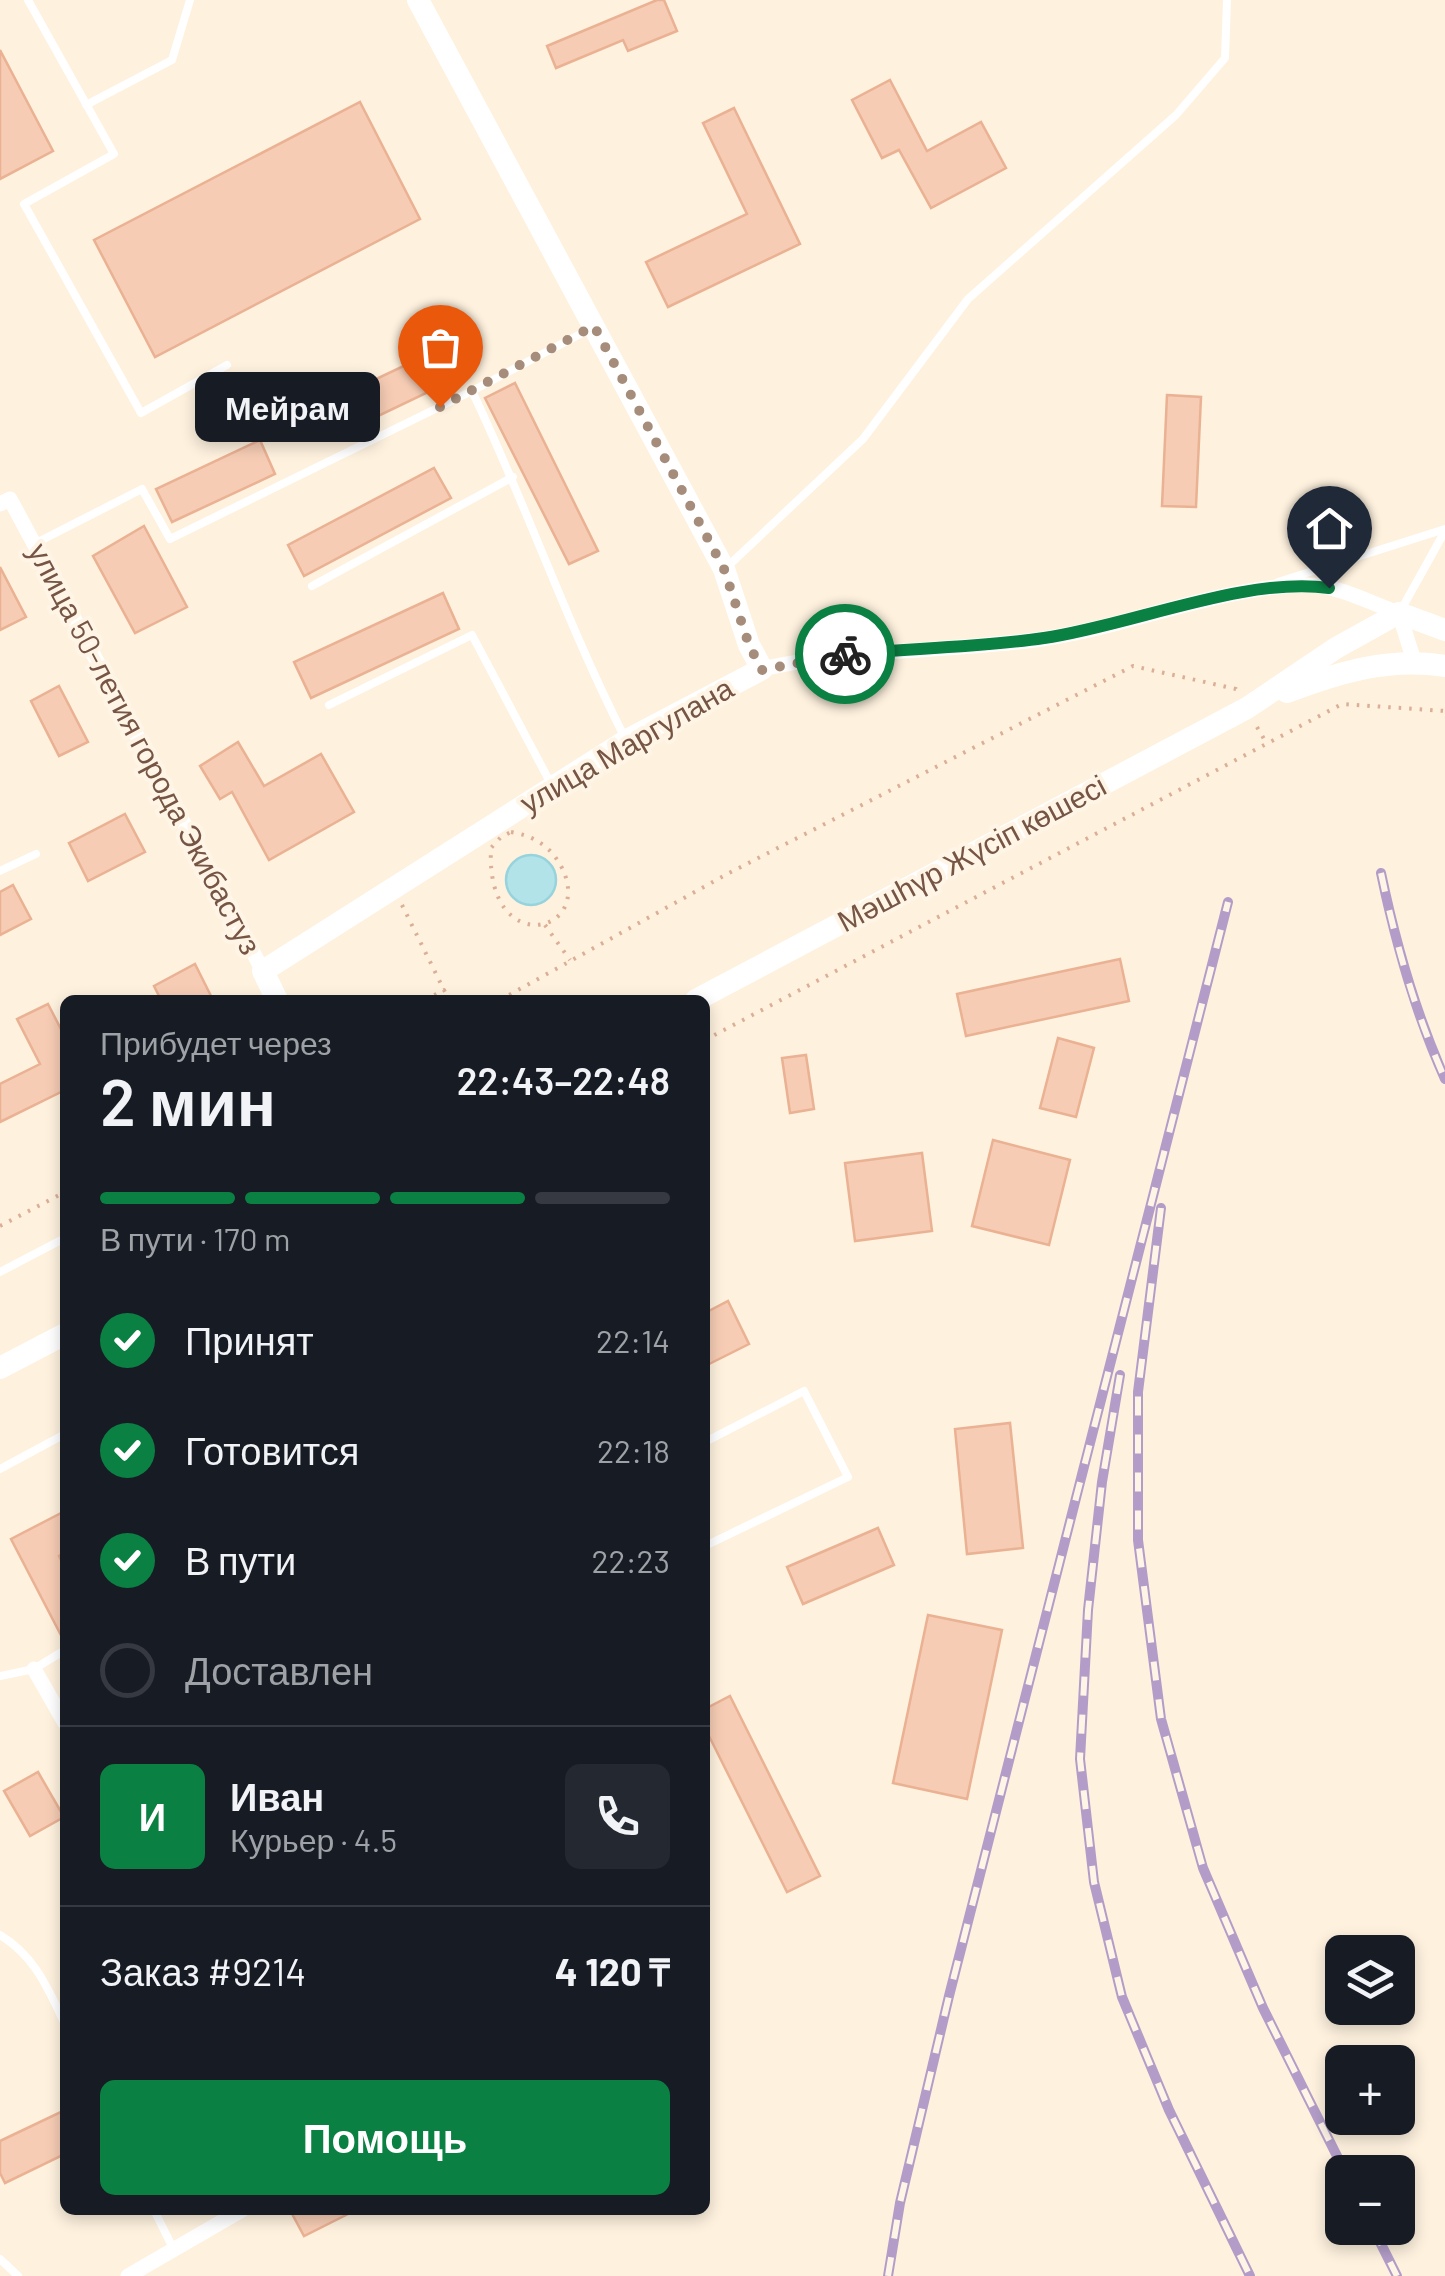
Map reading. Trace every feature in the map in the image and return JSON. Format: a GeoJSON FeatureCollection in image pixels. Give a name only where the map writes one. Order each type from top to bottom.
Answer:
{"type":"FeatureCollection","features":[{"type":"Feature","properties":{"kind":"street","name":"улица Маргулана"},"geometry":{"type":"LineString","coordinates":[[263,971],[626,740],[762,670],[749,645],[724,569],[418,0]]}},
{"type":"Feature","properties":{"kind":"street","name":"улица 50-летия города Экибастуз"},"geometry":{"type":"LineString","coordinates":[[5,501],[34,544],[275,995]]}},
{"type":"Feature","properties":{"kind":"street"},"geometry":{"type":"LineString","coordinates":[[762,670],[824,656],[1043,638],[1244,592],[1307,584],[1329,588],[1445,630]]}},
{"type":"Feature","properties":{"kind":"street"},"geometry":{"type":"LineString","coordinates":[[1399,613],[1414,662]]}},
{"type":"Feature","properties":{"kind":"street"},"geometry":{"type":"LineString","coordinates":[[1247,708],[1336,648],[1399,613]]}},
{"type":"Feature","properties":{"kind":"street"},"geometry":{"type":"LineString","coordinates":[[1247,708],[1340,672],[1414,662],[1445,666]]}},
{"type":"Feature","properties":{"kind":"street","name":"Мәшһүр Жүсіп көшесі"},"geometry":{"type":"LineString","coordinates":[[705,995],[1247,708]]}},
{"type":"Feature","properties":{"kind":"street"},"geometry":{"type":"LineString","coordinates":[[0,1368],[60,1337]]}},
{"type":"Feature","properties":{"kind":"street"},"geometry":{"type":"LineString","coordinates":[[34,1669],[60,1713]]}},
{"type":"Feature","properties":{"kind":"street"},"geometry":{"type":"LineString","coordinates":[[128,2276],[234,2215]]}},
{"type":"Feature","properties":{"kind":"lane"},"geometry":{"type":"LineString","coordinates":[[28,0],[114,154],[24,204],[141,413],[227,365]]}},
{"type":"Feature","properties":{"kind":"lane"},"geometry":{"type":"LineString","coordinates":[[86,105],[172,60],[190,0]]}},
{"type":"Feature","properties":{"kind":"lane"},"geometry":{"type":"LineString","coordinates":[[724,569],[864,439],[968,299],[1176,115],[1224,58],[1227,0]]}},
{"type":"Feature","properties":{"kind":"lane"},"geometry":{"type":"LineString","coordinates":[[34,544],[142,489],[170,539],[594,326]]}},
{"type":"Feature","properties":{"kind":"lane"},"geometry":{"type":"LineString","coordinates":[[472,390],[513,477],[590,668],[626,740]]}},
{"type":"Feature","properties":{"kind":"lane"},"geometry":{"type":"LineString","coordinates":[[312,586],[513,477]]}},
{"type":"Feature","properties":{"kind":"lane"},"geometry":{"type":"LineString","coordinates":[[1244,592],[1445,530]]}},
{"type":"Feature","properties":{"kind":"lane"},"geometry":{"type":"LineString","coordinates":[[1399,613],[1445,530]]}},
{"type":"Feature","properties":{"kind":"lane"},"geometry":{"type":"LineString","coordinates":[[329,705],[472,635],[552,787]]}},
{"type":"Feature","properties":{"kind":"lane"},"geometry":{"type":"LineString","coordinates":[[0,871],[36,854]]}},
{"type":"Feature","properties":{"kind":"lane"},"geometry":{"type":"LineString","coordinates":[[0,1272],[60,1241]]}},
{"type":"Feature","properties":{"kind":"lane"},"geometry":{"type":"LineString","coordinates":[[710,1439],[804,1391],[848,1477],[710,1544]]}},
{"type":"Feature","properties":{"kind":"lane"},"geometry":{"type":"LineString","coordinates":[[0,1468],[60,1437]]}},
{"type":"Feature","properties":{"kind":"lane"},"geometry":{"type":"LineString","coordinates":[[0,1676],[34,1669],[60,1653]]}},
{"type":"Feature","properties":{"kind":"lane"},"geometry":{"type":"LineString","coordinates":[[0,1935],[33,1962],[60,2014]]}},
{"type":"Feature","properties":{"kind":"lane"},"geometry":{"type":"LineString","coordinates":[[156,2215],[174,2250]]}},
{"type":"Feature","properties":{"kind":"lane"},"geometry":{"type":"LineString","coordinates":[[0,2259],[18,2276]]}},
{"type":"Feature","properties":{"kind":"path"},"geometry":{"type":"LineString","coordinates":[[509,995],[730,873],[1134,666],[1236,689],[1267,744]]}},
{"type":"Feature","properties":{"kind":"path"},"geometry":{"type":"LineString","coordinates":[[710,1037],[1342,704],[1445,711]]}},
{"type":"Feature","properties":{"kind":"path"},"geometry":{"type":"LineString","coordinates":[[512,832],[545,844],[569,882],[566,906],[545,925],[535,926],[512,917],[503,910],[492,888],[491,848],[512,832]]}},
{"type":"Feature","properties":{"kind":"path"},"geometry":{"type":"LineString","coordinates":[[394,888],[447,995]]}},
{"type":"Feature","properties":{"kind":"path"},"geometry":{"type":"LineString","coordinates":[[545,925],[570,960]]}},
{"type":"Feature","properties":{"kind":"path"},"geometry":{"type":"LineString","coordinates":[[434,995],[444,990]]}},
{"type":"Feature","properties":{"kind":"path"},"geometry":{"type":"LineString","coordinates":[[0,1226],[60,1195]]}},
{"type":"Feature","properties":{"kind":"water"},"geometry":{"type":"Polygon","coordinates":[[[531,855],[548,863],[556,880],[548,897],[531,905],[514,897],[506,880],[514,863],[531,855]]]}},
{"type":"Feature","properties":{"kind":"building"},"geometry":{"type":"Polygon","coordinates":[[[664,0],[677,31],[628,51],[623,40],[556,68],[547,46],[664,0]]]}},
{"type":"Feature","properties":{"kind":"building"},"geometry":{"type":"Polygon","coordinates":[[[0,50],[53,151],[0,179],[0,50]]]}},
{"type":"Feature","properties":{"kind":"building"},"geometry":{"type":"Polygon","coordinates":[[[890,80],[927,151],[981,122],[1006,168],[931,208],[899,150],[882,158],[852,100],[890,80]]]}},
{"type":"Feature","properties":{"kind":"building"},"geometry":{"type":"Polygon","coordinates":[[[360,102],[420,219],[155,357],[94,240],[360,102]]]}},
{"type":"Feature","properties":{"kind":"building"},"geometry":{"type":"Polygon","coordinates":[[[734,108],[800,244],[668,307],[646,262],[747,214],[703,123],[734,108]]]}},
{"type":"Feature","properties":{"kind":"building"},"geometry":{"type":"Polygon","coordinates":[[[452,343],[466,374],[330,439],[315,408],[452,343]]]}},
{"type":"Feature","properties":{"kind":"building"},"geometry":{"type":"Polygon","coordinates":[[[515,383],[598,551],[569,564],[485,398],[515,383]]]}},
{"type":"Feature","properties":{"kind":"building"},"geometry":{"type":"Polygon","coordinates":[[[1167,395],[1201,397],[1196,507],[1162,506],[1167,395]]]}},
{"type":"Feature","properties":{"kind":"building"},"geometry":{"type":"Polygon","coordinates":[[[260,440],[275,474],[172,522],[156,489],[260,440]]]}},
{"type":"Feature","properties":{"kind":"building"},"geometry":{"type":"Polygon","coordinates":[[[434,468],[451,498],[304,576],[288,545],[434,468]]]}},
{"type":"Feature","properties":{"kind":"building"},"geometry":{"type":"Polygon","coordinates":[[[144,526],[187,607],[135,633],[93,556],[144,526]]]}},
{"type":"Feature","properties":{"kind":"building"},"geometry":{"type":"Polygon","coordinates":[[[0,567],[26,617],[0,630],[0,567]]]}},
{"type":"Feature","properties":{"kind":"building"},"geometry":{"type":"Polygon","coordinates":[[[443,593],[459,629],[311,698],[294,662],[443,593]]]}},
{"type":"Feature","properties":{"kind":"building"},"geometry":{"type":"Polygon","coordinates":[[[59,686],[88,742],[59,756],[31,701],[59,686]]]}},
{"type":"Feature","properties":{"kind":"building"},"geometry":{"type":"Polygon","coordinates":[[[238,742],[264,786],[321,754],[354,812],[269,860],[232,792],[220,799],[200,766],[238,742]]]}},
{"type":"Feature","properties":{"kind":"building"},"geometry":{"type":"Polygon","coordinates":[[[125,814],[145,852],[88,881],[69,843],[125,814]]]}},
{"type":"Feature","properties":{"kind":"building"},"geometry":{"type":"Polygon","coordinates":[[[13,885],[31,919],[0,935],[0,892],[13,885]]]}},
{"type":"Feature","properties":{"kind":"building"},"geometry":{"type":"Polygon","coordinates":[[[1120,959],[1129,1001],[966,1036],[957,994],[1120,959]]]}},
{"type":"Feature","properties":{"kind":"building"},"geometry":{"type":"Polygon","coordinates":[[[195,964],[210,995],[158,995],[154,986],[195,964]]]}},
{"type":"Feature","properties":{"kind":"building"},"geometry":{"type":"Polygon","coordinates":[[[48,1004],[60,1027],[60,1092],[0,1122],[0,1084],[40,1064],[17,1019],[48,1004]]]}},
{"type":"Feature","properties":{"kind":"building"},"geometry":{"type":"Polygon","coordinates":[[[1058,1038],[1094,1048],[1076,1117],[1040,1108],[1058,1038]]]}},
{"type":"Feature","properties":{"kind":"building"},"geometry":{"type":"Polygon","coordinates":[[[806,1055],[814,1109],[790,1113],[782,1058],[806,1055]]]}},
{"type":"Feature","properties":{"kind":"building"},"geometry":{"type":"Polygon","coordinates":[[[993,1140],[1070,1160],[1049,1245],[972,1226],[993,1140]]]}},
{"type":"Feature","properties":{"kind":"building"},"geometry":{"type":"Polygon","coordinates":[[[922,1153],[932,1231],[855,1241],[845,1163],[922,1153]]]}},
{"type":"Feature","properties":{"kind":"building"},"geometry":{"type":"Polygon","coordinates":[[[728,1301],[749,1344],[710,1364],[710,1310],[728,1301]]]}},
{"type":"Feature","properties":{"kind":"building"},"geometry":{"type":"Polygon","coordinates":[[[1010,1423],[1023,1548],[967,1554],[955,1429],[1010,1423]]]}},
{"type":"Feature","properties":{"kind":"building"},"geometry":{"type":"Polygon","coordinates":[[[60,1514],[60,1633],[11,1539],[60,1514]]]}},
{"type":"Feature","properties":{"kind":"building"},"geometry":{"type":"Polygon","coordinates":[[[878,1528],[894,1565],[803,1604],[787,1567],[878,1528]]]}},
{"type":"Feature","properties":{"kind":"building"},"geometry":{"type":"Polygon","coordinates":[[[928,1615],[1002,1630],[967,1799],[893,1783],[928,1615]]]}},
{"type":"Feature","properties":{"kind":"building"},"geometry":{"type":"Polygon","coordinates":[[[730,1696],[820,1876],[787,1892],[710,1738],[710,1706],[730,1696]]]}},
{"type":"Feature","properties":{"kind":"building"},"geometry":{"type":"Polygon","coordinates":[[[38,1772],[60,1810],[60,1819],[30,1836],[4,1791],[38,1772]]]}},
{"type":"Feature","properties":{"kind":"building"},"geometry":{"type":"Polygon","coordinates":[[[60,2112],[60,2156],[5,2183],[0,2173],[0,2141],[60,2112]]]}},
{"type":"Feature","properties":{"kind":"building"},"geometry":{"type":"Polygon","coordinates":[[[293,2215],[346,2215],[304,2236],[293,2215]]]}},
{"type":"Feature","properties":{"kind":"railway"},"geometry":{"type":"LineString","coordinates":[[1381,873],[1407,978],[1445,1079]]}},
{"type":"Feature","properties":{"kind":"railway"},"geometry":{"type":"LineString","coordinates":[[888,2276],[900,2203],[949,1996],[1228,902]]}},
{"type":"Feature","properties":{"kind":"railway"},"geometry":{"type":"LineString","coordinates":[[1161,1208],[1138,1392],[1138,1540],[1161,1719],[1203,1868],[1263,2008],[1336,2155]]}},
{"type":"Feature","properties":{"kind":"railway"},"geometry":{"type":"LineString","coordinates":[[1120,1375],[1102,1482],[1088,1610],[1080,1759],[1094,1882],[1122,1997],[1169,2110],[1250,2276]]}},
{"type":"Feature","properties":{"kind":"railway"},"geometry":{"type":"LineString","coordinates":[[1382,2245],[1397,2276]]}},
{"type":"Feature","properties":{"kind":"way so far"},"geometry":{"type":"LineString","coordinates":[[440,407],[594,326],[724,569],[749,645],[762,670],[845,654]]}},
{"type":"Feature","properties":{"kind":"place","name":"Мейрам"},"geometry":{"type":"Point","coordinates":[440,407]}},
{"type":"Feature","properties":{"kind":"route"},"geometry":{"type":"LineString","coordinates":[[845,654],[1043,638],[1244,592],[1307,584],[1329,588]]}}]}
